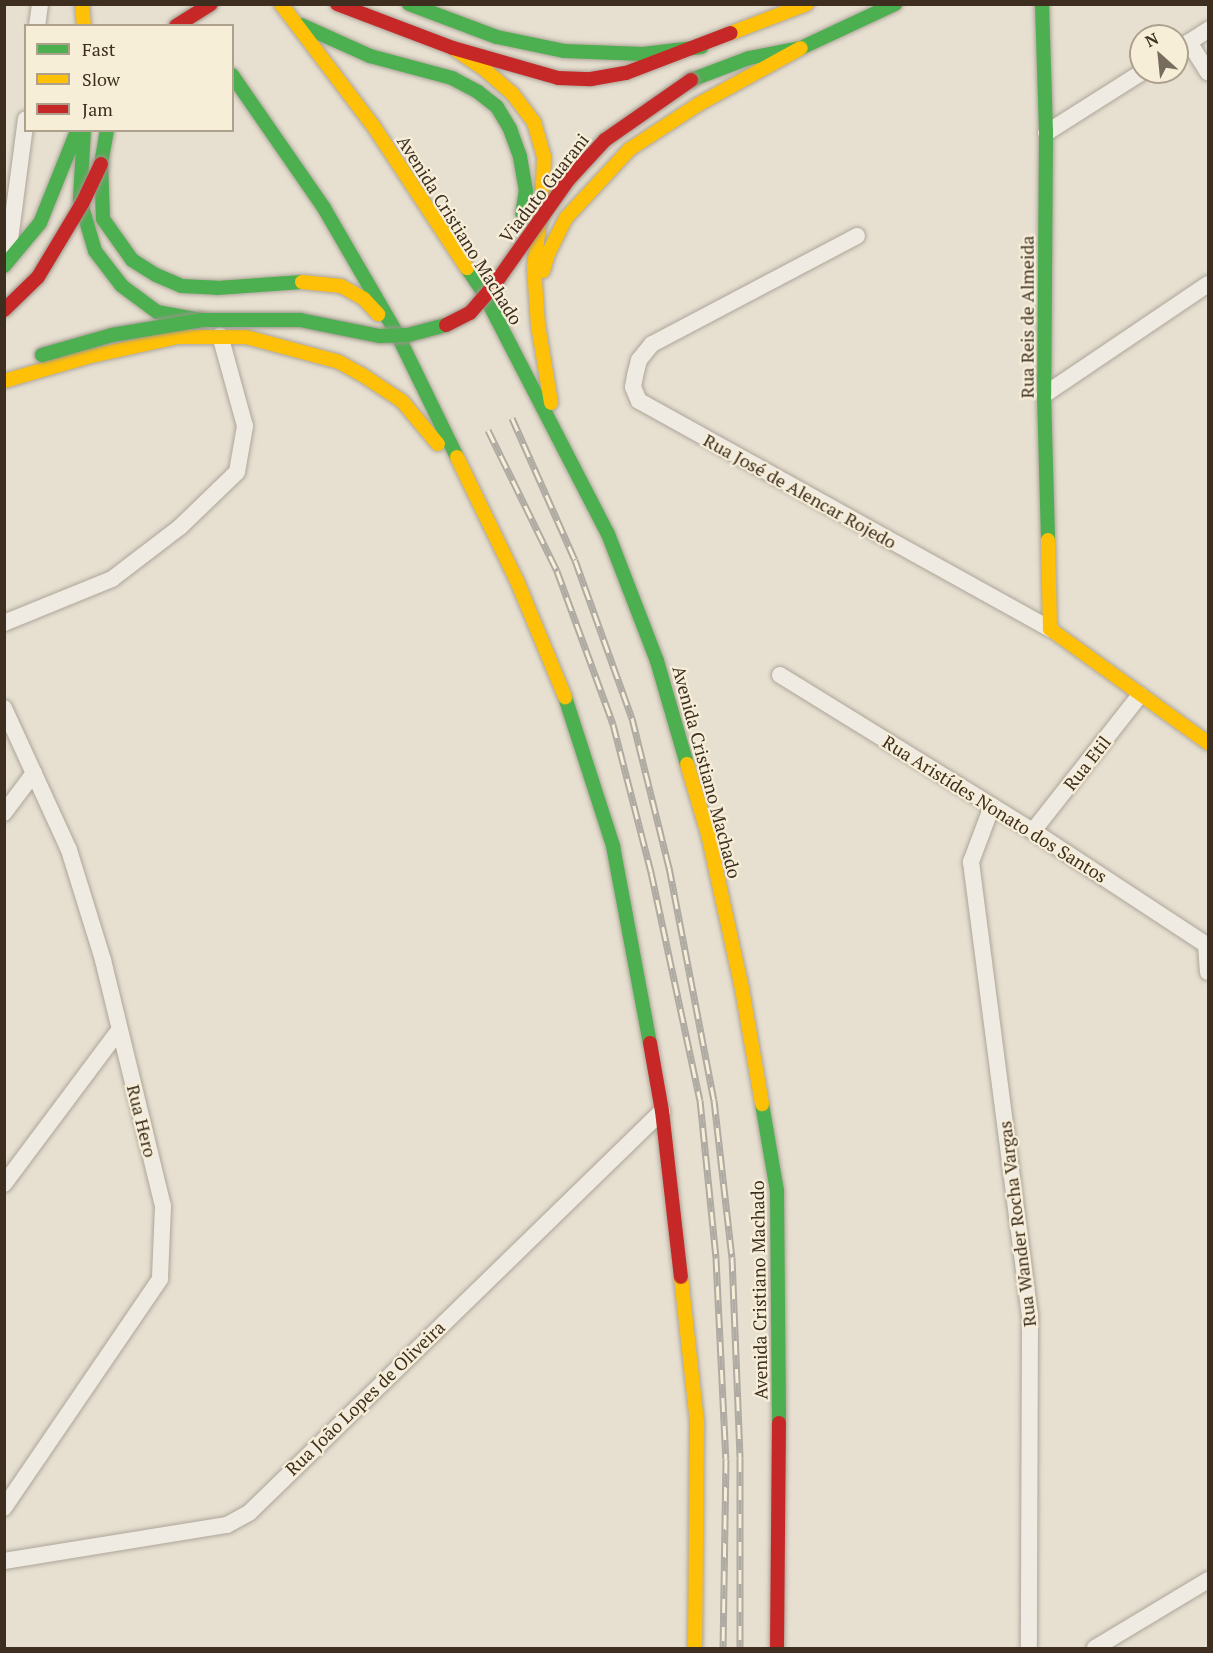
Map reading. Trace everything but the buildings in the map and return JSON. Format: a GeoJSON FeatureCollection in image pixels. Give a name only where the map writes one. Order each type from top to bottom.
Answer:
{"type":"FeatureCollection","features":[{"type":"Feature","properties":{"kind":"main road"},"geometry":{"type":"LineString","coordinates":[[82,4],[84,24]]}},
{"type":"Feature","properties":{"kind":"main road"},"geometry":{"type":"LineString","coordinates":[[177,4],[192,24]]}},
{"type":"Feature","properties":{"kind":"main road"},"geometry":{"type":"LineString","coordinates":[[179,24],[211,4]]}},
{"type":"Feature","properties":{"kind":"main road","name":"Avenida Cristiano Machado"},"geometry":{"type":"LineString","coordinates":[[281,4],[374,127],[483,292],[555,427],[608,534],[657,661],[708,834],[742,989],[777,1202],[779,1421],[777,1648]]}},
{"type":"Feature","properties":{"kind":"main road"},"geometry":{"type":"LineString","coordinates":[[337,4],[453,48],[558,78],[591,80],[626,74],[702,47],[807,4]]}},
{"type":"Feature","properties":{"kind":"main road"},"geometry":{"type":"LineString","coordinates":[[409,4],[497,37],[564,51],[643,54],[702,47]]}},
{"type":"Feature","properties":{"kind":"main road"},"geometry":{"type":"LineString","coordinates":[[535,300],[548,254],[566,218],[630,149],[699,104],[801,48],[895,4]]}},
{"type":"Feature","properties":{"kind":"main road","name":"Rua Reis de Almeida"},"geometry":{"type":"LineString","coordinates":[[1042,4],[1046,133],[1044,395],[1050,630]]}},
{"type":"Feature","properties":{"kind":"main road"},"geometry":{"type":"LineString","coordinates":[[295,22],[370,56],[452,78],[478,92],[497,107],[510,129],[520,157],[526,190],[519,230],[505,268]]}},
{"type":"Feature","properties":{"kind":"main road"},"geometry":{"type":"LineString","coordinates":[[453,48],[484,69],[512,93],[534,122],[544,156],[543,192],[534,267],[535,300],[555,427]]}},
{"type":"Feature","properties":{"kind":"main road","name":"Viaduto Guarani"},"geometry":{"type":"LineString","coordinates":[[4,372],[42,355],[112,334],[202,320],[300,320],[379,336],[408,335],[440,328],[470,313],[492,288],[569,179],[612,134],[691,80],[749,58],[801,48]]}},
{"type":"Feature","properties":{"kind":"main road"},"geometry":{"type":"LineString","coordinates":[[234,78],[324,207],[397,334],[517,581],[564,695],[613,846],[662,1111],[697,1422],[695,1648]]}},
{"type":"Feature","properties":{"kind":"main road"},"geometry":{"type":"LineString","coordinates":[[6,264],[39,223],[69,155],[75,132]]}},
{"type":"Feature","properties":{"kind":"main road"},"geometry":{"type":"LineString","coordinates":[[84,132],[80,200],[95,251],[122,286],[157,312],[202,320]]}},
{"type":"Feature","properties":{"kind":"main road"},"geometry":{"type":"LineString","coordinates":[[107,132],[101,164],[103,219],[116,242],[132,260],[156,275],[182,286],[217,288],[312,281],[342,286],[364,299],[397,334]]}},
{"type":"Feature","properties":{"kind":"main road"},"geometry":{"type":"LineString","coordinates":[[4,310],[38,277],[83,202],[101,164]]}},
{"type":"Feature","properties":{"kind":"main road"},"geometry":{"type":"LineString","coordinates":[[4,381],[138,344],[178,337],[220,335],[246,337],[339,362],[361,374],[402,401],[468,481]]}},
{"type":"Feature","properties":{"kind":"main road","name":"Rua José de Alencar Rojedo"},"geometry":{"type":"LineString","coordinates":[[1050,630],[1209,743]]}},
{"type":"Feature","properties":{"kind":"street"},"geometry":{"type":"LineString","coordinates":[[37,24],[40,4]]}},
{"type":"Feature","properties":{"kind":"street"},"geometry":{"type":"LineString","coordinates":[[1189,42],[1209,30]]}},
{"type":"Feature","properties":{"kind":"street"},"geometry":{"type":"LineString","coordinates":[[1189,52],[1209,73]]}},
{"type":"Feature","properties":{"kind":"street"},"geometry":{"type":"LineString","coordinates":[[1046,133],[1129,80]]}},
{"type":"Feature","properties":{"kind":"street"},"geometry":{"type":"LineString","coordinates":[[6,264],[24,132]]}},
{"type":"Feature","properties":{"kind":"street","name":"Rua José de Alencar Rojedo"},"geometry":{"type":"LineString","coordinates":[[857,236],[652,344],[639,360],[635,376],[633,387],[639,401],[1050,630]]}},
{"type":"Feature","properties":{"kind":"street"},"geometry":{"type":"LineString","coordinates":[[1044,395],[1209,284]]}},
{"type":"Feature","properties":{"kind":"street"},"geometry":{"type":"LineString","coordinates":[[4,623],[112,579],[180,527],[237,472],[245,426],[220,335]]}},
{"type":"Feature","properties":{"kind":"street","name":"Rua Aristídes Nonato dos Santos"},"geometry":{"type":"LineString","coordinates":[[780,675],[1034,831],[1208,945]]}},
{"type":"Feature","properties":{"kind":"street","name":"Rua Etil"},"geometry":{"type":"LineString","coordinates":[[1034,831],[1140,695]]}},
{"type":"Feature","properties":{"kind":"street","name":"Rua Hero"},"geometry":{"type":"LineString","coordinates":[[4,708],[69,850],[104,960],[118,1030],[163,1206],[160,1280],[4,1508]]}},
{"type":"Feature","properties":{"kind":"street"},"geometry":{"type":"LineString","coordinates":[[4,813],[34,773]]}},
{"type":"Feature","properties":{"kind":"street","name":"Rua Wander Rocha Vargas"},"geometry":{"type":"LineString","coordinates":[[992,806],[971,862],[1030,1314],[1029,1648]]}},
{"type":"Feature","properties":{"kind":"street"},"geometry":{"type":"LineString","coordinates":[[1208,945],[1209,972]]}},
{"type":"Feature","properties":{"kind":"street"},"geometry":{"type":"LineString","coordinates":[[4,1185],[118,1030]]}},
{"type":"Feature","properties":{"kind":"street","name":"Rua João Lopes de Oliveira"},"geometry":{"type":"LineString","coordinates":[[4,1561],[227,1525],[250,1512],[662,1111]]}},
{"type":"Feature","properties":{"kind":"street"},"geometry":{"type":"LineString","coordinates":[[1095,1648],[1209,1580]]}},
{"type":"Feature","properties":{"kind":"railway"},"geometry":{"type":"LineString","coordinates":[[512,418],[575,560],[632,718],[669,867],[714,1100],[732,1257],[740,1458],[740,1648]]}},
{"type":"Feature","properties":{"kind":"railway"},"geometry":{"type":"LineString","coordinates":[[488,430],[557,571],[613,724],[651,872],[700,1100],[716,1258],[726,1459],[723,1648]]}},
{"type":"Feature","properties":{"kind":"traffic: fast"},"geometry":{"type":"LineString","coordinates":[[409,4],[497,37],[564,51],[643,54],[702,47]]}},
{"type":"Feature","properties":{"kind":"traffic: fast"},"geometry":{"type":"LineString","coordinates":[[691,80],[749,58],[801,48],[895,4]]}},
{"type":"Feature","properties":{"kind":"traffic: fast"},"geometry":{"type":"LineString","coordinates":[[1042,4],[1046,133],[1044,395],[1048,540]]}},
{"type":"Feature","properties":{"kind":"traffic: fast"},"geometry":{"type":"LineString","coordinates":[[301,25],[370,56],[452,78],[478,92],[497,107],[510,129],[520,157],[526,190],[522,214]]}},
{"type":"Feature","properties":{"kind":"traffic: fast"},"geometry":{"type":"LineString","coordinates":[[234,78],[324,208],[397,334],[457,457]]}},
{"type":"Feature","properties":{"kind":"traffic: fast"},"geometry":{"type":"LineString","coordinates":[[84,132],[80,200],[95,251],[122,286],[157,312],[202,320]]}},
{"type":"Feature","properties":{"kind":"traffic: fast"},"geometry":{"type":"LineString","coordinates":[[101,164],[107,132]]}},
{"type":"Feature","properties":{"kind":"traffic: fast"},"geometry":{"type":"LineString","coordinates":[[4,266],[40,223],[75,136]]}},
{"type":"Feature","properties":{"kind":"traffic: fast"},"geometry":{"type":"LineString","coordinates":[[101,164],[103,219],[132,260],[156,275],[182,286],[217,288],[302,282]]}},
{"type":"Feature","properties":{"kind":"traffic: fast"},"geometry":{"type":"LineString","coordinates":[[467,268],[483,292],[608,534],[657,661],[687,764]]}},
{"type":"Feature","properties":{"kind":"traffic: fast"},"geometry":{"type":"LineString","coordinates":[[42,355],[112,335],[202,320],[300,320],[379,336],[408,335],[446,325]]}},
{"type":"Feature","properties":{"kind":"traffic: fast"},"geometry":{"type":"LineString","coordinates":[[565,697],[613,846],[650,1043]]}},
{"type":"Feature","properties":{"kind":"traffic: fast"},"geometry":{"type":"LineString","coordinates":[[762,1104],[777,1191],[779,1423]]}},
{"type":"Feature","properties":{"kind":"traffic: slow"},"geometry":{"type":"LineString","coordinates":[[82,4],[84,24]]}},
{"type":"Feature","properties":{"kind":"traffic: slow"},"geometry":{"type":"LineString","coordinates":[[281,4],[374,127],[467,268]]}},
{"type":"Feature","properties":{"kind":"traffic: slow"},"geometry":{"type":"LineString","coordinates":[[731,33],[807,4]]}},
{"type":"Feature","properties":{"kind":"traffic: slow"},"geometry":{"type":"LineString","coordinates":[[453,48],[484,69],[512,93],[534,122],[544,156],[543,192],[534,267],[538,325],[551,403]]}},
{"type":"Feature","properties":{"kind":"traffic: slow"},"geometry":{"type":"LineString","coordinates":[[543,271],[548,254],[566,218],[630,149],[699,104],[801,48]]}},
{"type":"Feature","properties":{"kind":"traffic: slow"},"geometry":{"type":"LineString","coordinates":[[302,282],[341,286],[364,299],[378,314]]}},
{"type":"Feature","properties":{"kind":"traffic: slow"},"geometry":{"type":"LineString","coordinates":[[4,381],[87,357],[178,337],[246,337],[339,362],[361,374],[402,401],[438,444]]}},
{"type":"Feature","properties":{"kind":"traffic: slow"},"geometry":{"type":"LineString","coordinates":[[457,457],[517,581],[565,697]]}},
{"type":"Feature","properties":{"kind":"traffic: slow"},"geometry":{"type":"LineString","coordinates":[[1048,540],[1050,629],[1208,743]]}},
{"type":"Feature","properties":{"kind":"traffic: slow"},"geometry":{"type":"LineString","coordinates":[[687,764],[708,834],[742,989],[762,1104]]}},
{"type":"Feature","properties":{"kind":"traffic: slow"},"geometry":{"type":"LineString","coordinates":[[681,1277],[697,1422],[695,1648]]}},
{"type":"Feature","properties":{"kind":"traffic: jam"},"geometry":{"type":"LineString","coordinates":[[179,24],[211,4]]}},
{"type":"Feature","properties":{"kind":"traffic: jam"},"geometry":{"type":"LineString","coordinates":[[337,4],[453,48],[558,78],[591,79],[626,73],[731,33]]}},
{"type":"Feature","properties":{"kind":"traffic: jam"},"geometry":{"type":"LineString","coordinates":[[446,325],[470,313],[492,288],[569,179],[605,140],[691,80]]}},
{"type":"Feature","properties":{"kind":"traffic: jam"},"geometry":{"type":"LineString","coordinates":[[4,310],[38,277],[83,202],[101,164]]}},
{"type":"Feature","properties":{"kind":"traffic: jam"},"geometry":{"type":"LineString","coordinates":[[650,1043],[662,1111],[681,1277]]}},
{"type":"Feature","properties":{"kind":"traffic: jam"},"geometry":{"type":"LineString","coordinates":[[777,1648],[779,1423]]}}]}
